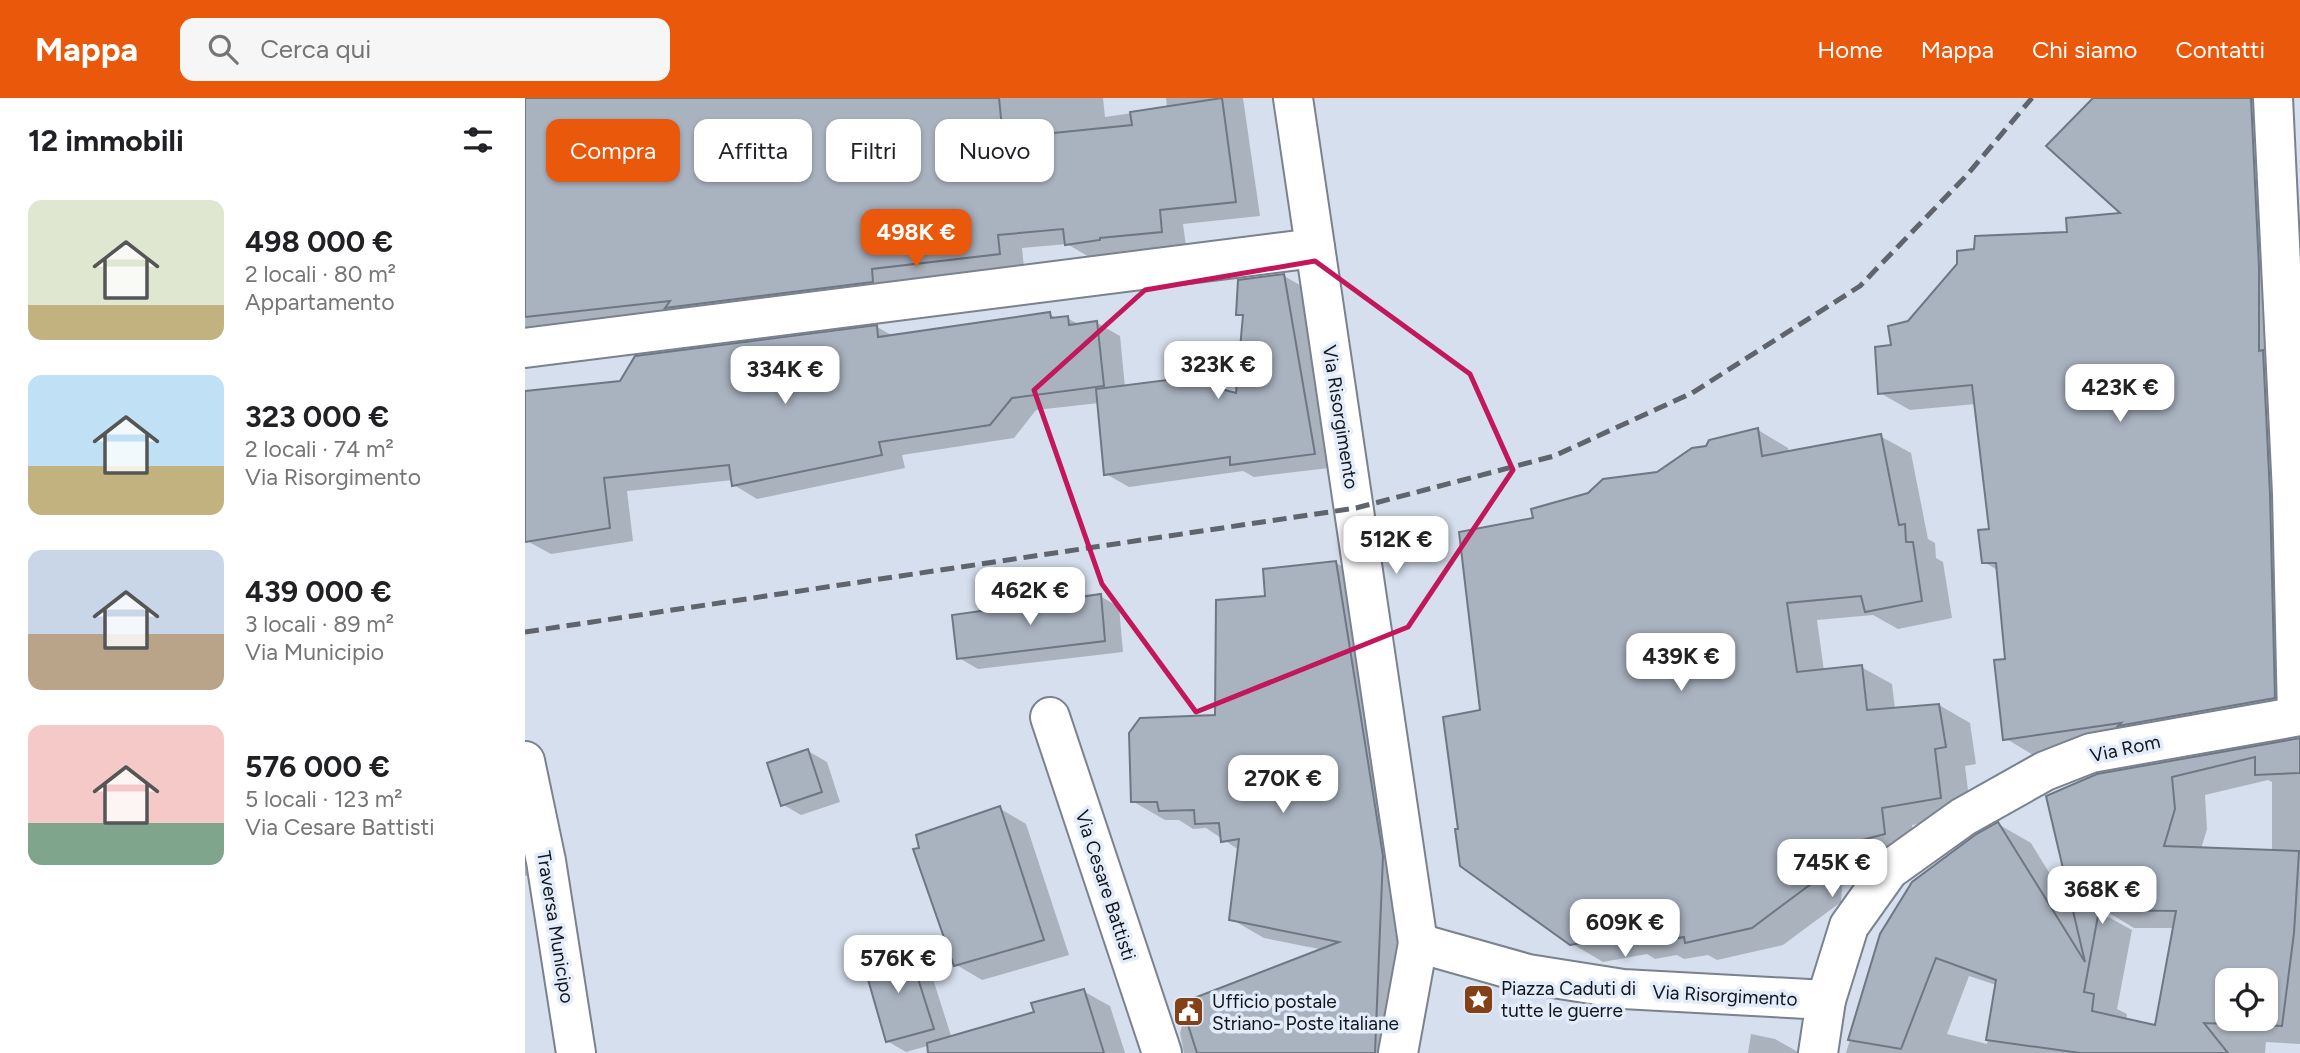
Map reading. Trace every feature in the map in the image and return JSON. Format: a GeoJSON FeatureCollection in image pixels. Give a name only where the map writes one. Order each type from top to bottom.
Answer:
{"type":"FeatureCollection","features":[{"type":"Feature","properties":{"kind":"street","name":"Via Risorgimento"},"geometry":{"type":"LineString","coordinates":[[1293,98],[1418,943],[1398,1053]]}},
{"type":"Feature","properties":{"kind":"street"},"geometry":{"type":"LineString","coordinates":[[2273,98],[2293,493],[2299,716]]}},
{"type":"Feature","properties":{"kind":"street"},"geometry":{"type":"LineString","coordinates":[[525,348],[1315,248]]}},
{"type":"Feature","properties":{"kind":"street","name":"Via Rom"},"geometry":{"type":"LineString","coordinates":[[1818,1053],[1826,1000],[1849,926],[1889,870],[1963,817],[2045,771],[2091,753],[2299,716]]}},
{"type":"Feature","properties":{"kind":"street","name":"Via Cesare Battisti"},"geometry":{"type":"LineString","coordinates":[[1051,718],[1162,1053]]}},
{"type":"Feature","properties":{"kind":"street","name":"Traversa Municipo"},"geometry":{"type":"LineString","coordinates":[[525,761],[546,861],[576,1053]]}},
{"type":"Feature","properties":{"kind":"street","name":"Via Risorgimento"},"geometry":{"type":"LineString","coordinates":[[1418,943],[1528,974],[1623,989],[1826,1000]]}},
{"type":"Feature","properties":{"kind":"highlighted area"},"geometry":{"type":"Polygon","coordinates":[[[1315,261],[1470,374],[1513,470],[1408,627],[1196,712],[1102,584],[1034,390],[1145,290],[1315,261]]]}},
{"type":"Feature","properties":{"kind":"building"},"geometry":{"type":"Polygon","coordinates":[[[525,98],[999,98],[1001,119],[935,119],[935,182],[1054,182],[1054,133],[1132,125],[1130,112],[1222,98],[1236,202],[1160,210],[1162,232],[1100,238],[1065,245],[1063,229],[998,235],[1000,254],[872,269],[873,282],[665,308],[670,301],[525,317],[525,98]]]}},
{"type":"Feature","properties":{"kind":"building"},"geometry":{"type":"Polygon","coordinates":[[[2093,98],[2251,98],[2259,268],[2259,351],[2263,350],[2270,494],[2275,698],[2118,726],[2121,723],[2003,740],[1994,660],[2005,659],[1996,563],[1982,563],[1978,530],[1989,529],[1972,385],[1878,394],[1875,347],[1891,345],[1888,326],[1908,321],[1957,264],[1957,251],[1974,249],[1975,236],[2067,232],[2066,218],[2120,213],[2046,146],[2093,98]]]}},
{"type":"Feature","properties":{"kind":"building"},"geometry":{"type":"Polygon","coordinates":[[[1284,274],[1315,454],[1230,465],[1230,457],[1104,475],[1096,389],[1175,379],[1179,383],[1195,382],[1236,393],[1243,315],[1236,315],[1238,280],[1284,274]]]}},
{"type":"Feature","properties":{"kind":"building"},"geometry":{"type":"Polygon","coordinates":[[[1050,312],[1051,318],[1068,316],[1069,325],[1097,321],[1104,386],[1012,398],[990,425],[879,442],[882,455],[732,486],[729,465],[604,478],[610,528],[525,542],[525,391],[620,381],[635,356],[877,325],[878,337],[1050,312]]]}},
{"type":"Feature","properties":{"kind":"building"},"geometry":{"type":"Polygon","coordinates":[[[1758,428],[1762,456],[1881,434],[1899,525],[1905,524],[1906,542],[1913,542],[1922,601],[1865,612],[1861,596],[1787,603],[1797,672],[1862,665],[1867,710],[1939,704],[1946,747],[1935,749],[1941,798],[1882,808],[1885,834],[1839,846],[1841,862],[1811,869],[1811,884],[1752,928],[1685,943],[1684,937],[1652,943],[1652,938],[1623,942],[1622,936],[1570,945],[1460,866],[1455,829],[1458,829],[1443,717],[1480,710],[1459,532],[1533,518],[1531,509],[1588,493],[1603,479],[1657,472],[1692,448],[1706,446],[1709,440],[1758,428]]]}},
{"type":"Feature","properties":{"kind":"building"},"geometry":{"type":"Polygon","coordinates":[[[1336,561],[1383,856],[1375,1053],[1197,1053],[1181,1003],[1339,942],[1229,920],[1239,839],[1221,842],[1219,823],[1195,824],[1194,810],[1159,811],[1157,802],[1131,802],[1129,733],[1140,718],[1215,715],[1216,600],[1265,596],[1263,569],[1336,561]]]}},
{"type":"Feature","properties":{"kind":"building"},"geometry":{"type":"Polygon","coordinates":[[[1101,594],[1105,641],[957,659],[952,615],[1101,594]]]}},
{"type":"Feature","properties":{"kind":"building"},"geometry":{"type":"Polygon","coordinates":[[[2300,738],[2300,773],[2255,775],[2255,757],[2172,777],[2175,809],[2164,846],[2299,851],[2294,933],[2282,1026],[2278,1026],[2278,968],[2215,968],[2215,1023],[2204,1023],[2228,1053],[2080,1053],[1986,1040],[1996,980],[1936,958],[1901,1049],[1848,1040],[1880,934],[1912,882],[1975,835],[1998,822],[2085,962],[2046,796],[2097,774],[2300,738]],[[2099,910],[2084,992],[2094,994],[2092,1011],[2155,1025],[2176,911],[2099,910]]]}},
{"type":"Feature","properties":{"kind":"building"},"geometry":{"type":"Polygon","coordinates":[[[808,749],[822,792],[781,806],[767,763],[808,749]]]}},
{"type":"Feature","properties":{"kind":"building"},"geometry":{"type":"Polygon","coordinates":[[[1000,806],[1044,940],[954,966],[913,849],[919,848],[916,835],[1000,806]]]}},
{"type":"Feature","properties":{"kind":"building"},"geometry":{"type":"Polygon","coordinates":[[[908,947],[934,1029],[886,1042],[863,962],[908,947]]]}},
{"type":"Feature","properties":{"kind":"building"},"geometry":{"type":"Polygon","coordinates":[[[1084,989],[1104,1053],[928,1053],[927,1043],[1034,1012],[1031,1003],[1084,989]]]}},
{"type":"Feature","properties":{"kind":"railway"},"geometry":{"type":"LineString","coordinates":[[525,632],[1356,508],[1554,456],[1692,393],[1860,286],[1967,175],[2032,98]]}},
{"type":"Feature","properties":{"kind":"place","name":"Piazza Caduti di tutte le guerre"},"geometry":{"type":"Point","coordinates":[1478,999]}},
{"type":"Feature","properties":{"kind":"place","name":"Ufficio postale Striano- Poste italiane"},"geometry":{"type":"Point","coordinates":[1189,1012]}}]}
